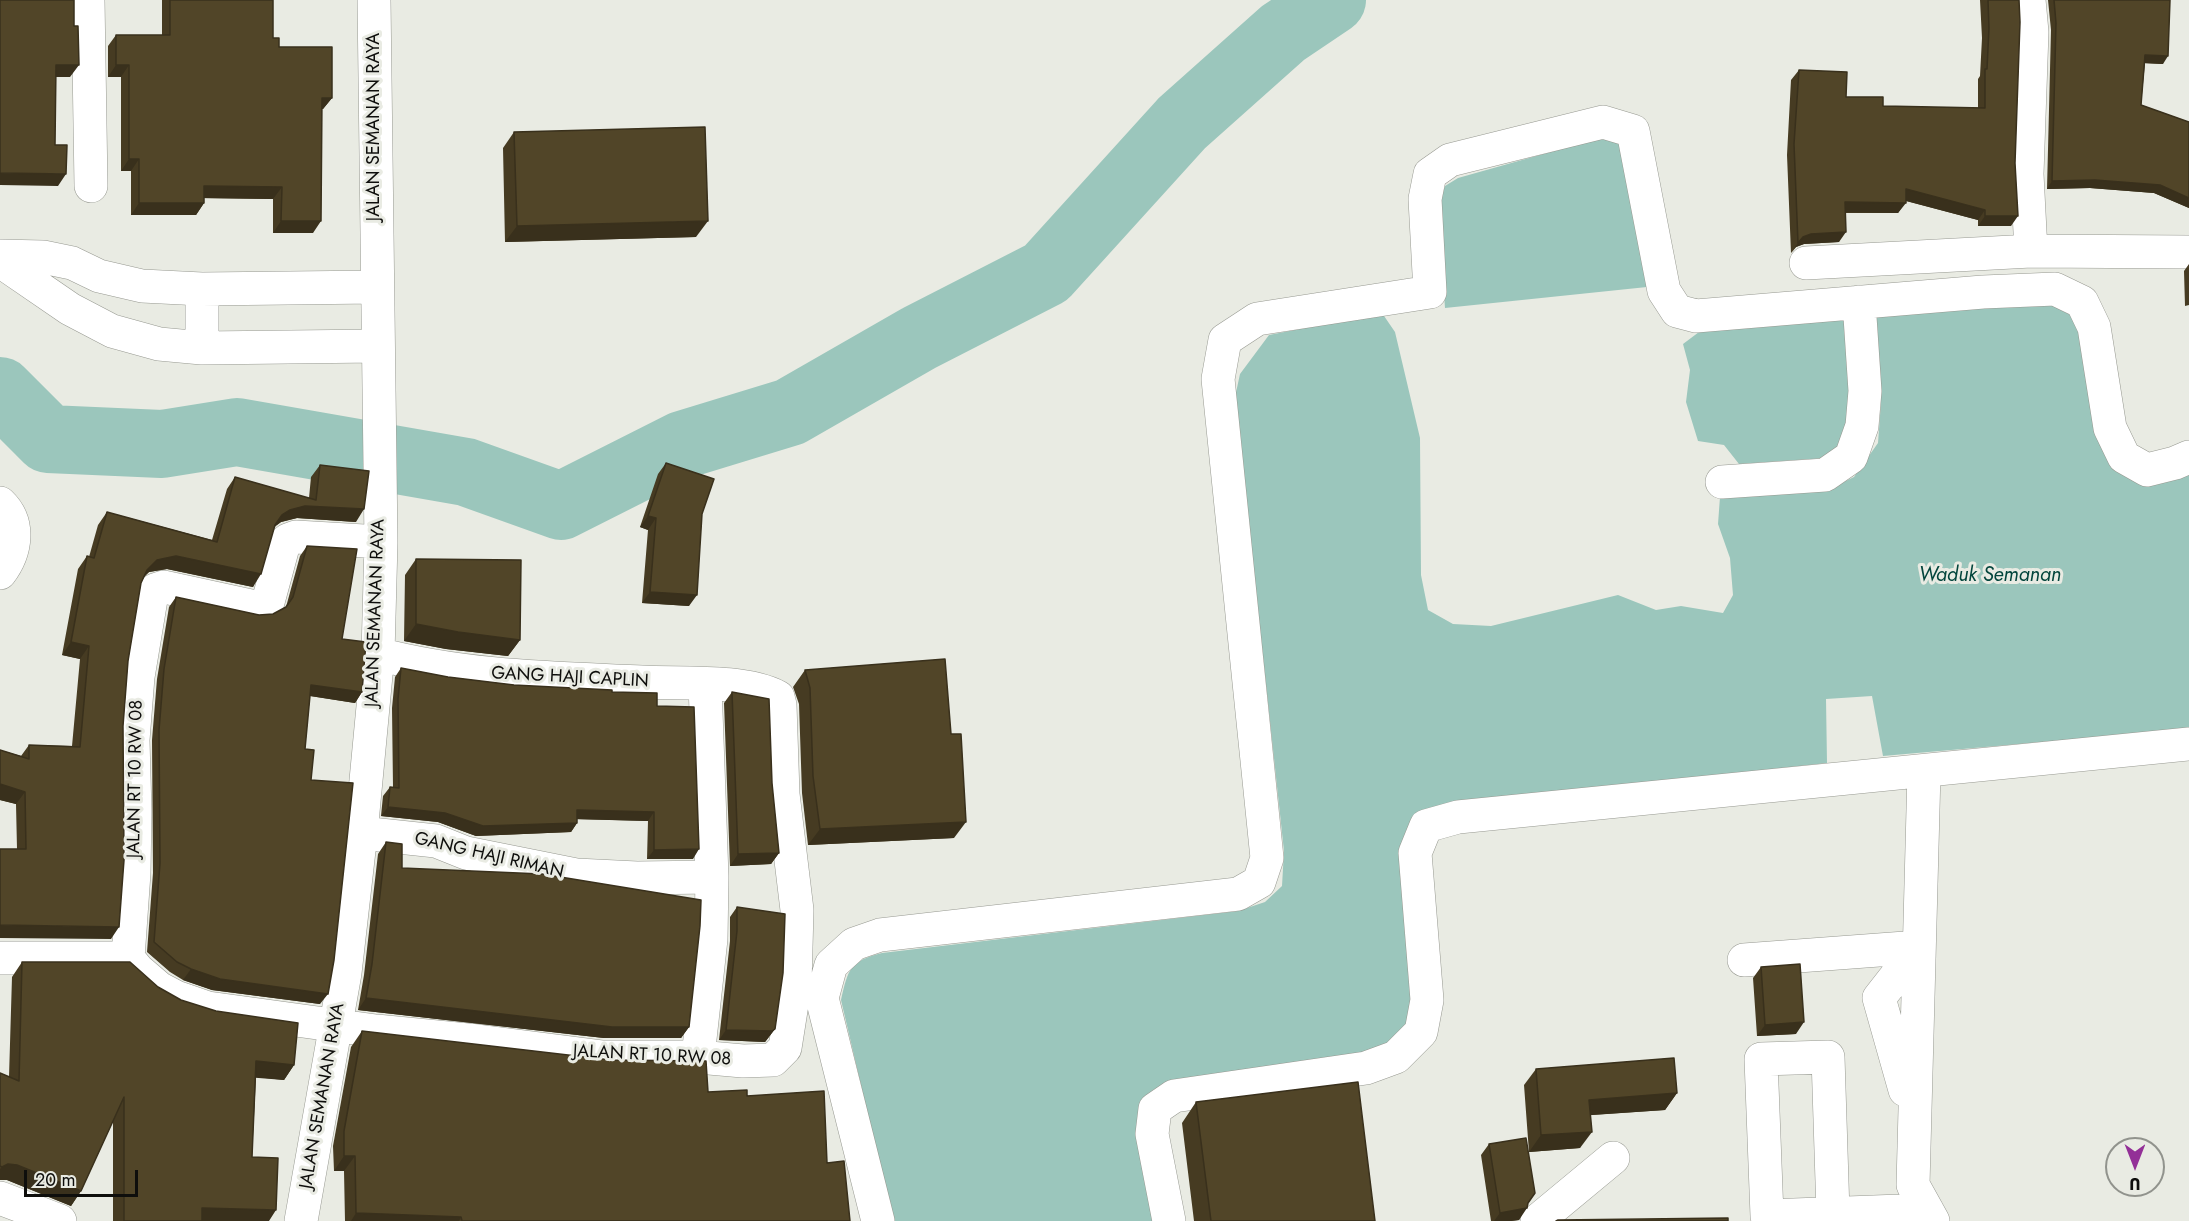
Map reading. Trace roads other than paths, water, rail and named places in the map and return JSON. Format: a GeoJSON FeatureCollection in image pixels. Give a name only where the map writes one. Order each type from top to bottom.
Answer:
{"type":"FeatureCollection","features":[{"type":"Feature","properties":{"kind":"street"},"geometry":{"type":"LineString","coordinates":[[88,0],[91,186]]}},
{"type":"Feature","properties":{"kind":"street","name":"JALAN SEMANAN RAYA"},"geometry":{"type":"LineString","coordinates":[[301,1221],[345,973],[378,654],[381,542],[374,0]]}},
{"type":"Feature","properties":{"kind":"street"},"geometry":{"type":"LineString","coordinates":[[2029,0],[2032,32],[2027,174],[2031,251]]}},
{"type":"Feature","properties":{"kind":"street"},"geometry":{"type":"LineString","coordinates":[[878,1221],[822,998],[831,964],[854,944],[880,935],[1238,894],[1259,882],[1267,858],[1218,379],[1225,340],[1257,319],[1430,292],[1425,199],[1430,174],[1450,160],[1603,122],[1633,131],[1664,291],[1677,311],[1696,316],[1983,292],[2055,289],[2082,302],[2094,327],[2110,428],[2124,456],[2147,470],[2175,464],[2189,457]]}},
{"type":"Feature","properties":{"kind":"street"},"geometry":{"type":"LineString","coordinates":[[1806,263],[2031,251],[2189,252]]}},
{"type":"Feature","properties":{"kind":"street"},"geometry":{"type":"LineString","coordinates":[[0,256],[43,257],[72,264],[99,276],[142,285],[202,289],[376,287]]}},
{"type":"Feature","properties":{"kind":"street"},"geometry":{"type":"LineString","coordinates":[[0,261],[70,309],[112,331],[159,344],[202,348],[377,346]]}},
{"type":"Feature","properties":{"kind":"street"},"geometry":{"type":"LineString","coordinates":[[202,289],[202,348]]}},
{"type":"Feature","properties":{"kind":"street"},"geometry":{"type":"LineString","coordinates":[[1722,482],[1826,475],[1851,457],[1862,426],[1865,391],[1859,302]]}},
{"type":"Feature","properties":{"kind":"street"},"geometry":{"type":"LineString","coordinates":[[0,503],[11,519],[15,534],[13,550],[0,573]]}},
{"type":"Feature","properties":{"kind":"street","name":"JALAN RT 10 RW 08"},"geometry":{"type":"LineString","coordinates":[[381,542],[296,537],[288,540],[284,543],[268,602],[262,606],[256,607],[164,587],[155,590],[151,599],[138,676],[133,740],[135,853],[128,958],[159,988],[176,997],[208,1008],[336,1026],[603,1057],[773,1060],[785,1048],[795,985],[797,910],[783,794],[780,705],[778,697],[763,689]]}},
{"type":"Feature","properties":{"kind":"street","name":"GANG HAJI CAPLIN"},"geometry":{"type":"LineString","coordinates":[[378,654],[417,664],[484,674],[705,684],[763,689]]}},
{"type":"Feature","properties":{"kind":"street"},"geometry":{"type":"LineString","coordinates":[[698,1057],[711,939],[712,877],[705,684]]}},
{"type":"Feature","properties":{"kind":"street"},"geometry":{"type":"LineString","coordinates":[[1169,1221],[1152,1134],[1155,1109],[1174,1096],[1366,1068],[1396,1057],[1422,1032],[1426,1000],[1415,853],[1426,826],[1458,817],[2189,744]]}},
{"type":"Feature","properties":{"kind":"street"},"geometry":{"type":"LineString","coordinates":[[1833,1214],[1828,1057],[1761,1059],[1767,1216],[1833,1214],[1930,1216],[1913,1185],[1924,772]]}},
{"type":"Feature","properties":{"kind":"street","name":"GANG HAJI RIMAN"},"geometry":{"type":"LineString","coordinates":[[361,833],[436,841],[466,853],[576,875],[638,878],[712,877]]}},
{"type":"Feature","properties":{"kind":"street"},"geometry":{"type":"LineString","coordinates":[[1744,960],[1919,947],[1879,998],[1914,1121]]}},
{"type":"Feature","properties":{"kind":"street"},"geometry":{"type":"LineString","coordinates":[[0,958],[128,958]]}},
{"type":"Feature","properties":{"kind":"street"},"geometry":{"type":"LineString","coordinates":[[1537,1221],[1613,1158]]}},
{"type":"Feature","properties":{"kind":"street"},"geometry":{"type":"LineString","coordinates":[[0,1198],[60,1221]]}},
{"type":"Feature","properties":{"kind":"water"},"geometry":{"type":"Polygon","coordinates":[[[1598,136],[1622,143],[1647,287],[1445,308],[1438,205],[1445,186],[1458,178],[1586,142],[1598,136]]]}},
{"type":"Feature","properties":{"kind":"water","name":"Waduk Semanan"},"geometry":{"type":"Polygon","coordinates":[[[2047,303],[2069,312],[2080,335],[2105,447],[2189,473],[2189,729],[1883,756],[1872,696],[1826,699],[1827,763],[1456,804],[1425,813],[1406,831],[1400,856],[1413,1017],[1399,1041],[1374,1051],[1174,1081],[1153,1090],[1141,1111],[1155,1221],[893,1221],[841,1000],[849,974],[857,963],[882,953],[1238,911],[1265,902],[1282,886],[1284,851],[1235,397],[1240,374],[1269,335],[1382,313],[1395,332],[1420,438],[1421,575],[1428,610],[1453,624],[1491,626],[1618,595],[1656,610],[1681,606],[1723,613],[1733,595],[1730,558],[1718,524],[1720,497],[1827,490],[1854,477],[1878,443],[1881,402],[1872,311],[2047,303]]]}},
{"type":"Feature","properties":{"kind":"water"},"geometry":{"type":"Polygon","coordinates":[[[1846,315],[1850,389],[1849,427],[1842,446],[1826,458],[1739,464],[1724,445],[1698,441],[1686,402],[1690,370],[1683,344],[1699,332],[1846,315]]]}},
{"type":"Feature","properties":{"kind":"waterway"},"geometry":{"type":"LineString","coordinates":[[0,391],[48,439],[162,444],[237,432],[466,472],[561,506],[682,445],[790,412],[919,338],[1046,273],[1182,123],[1283,33],[1332,0]]}}]}
